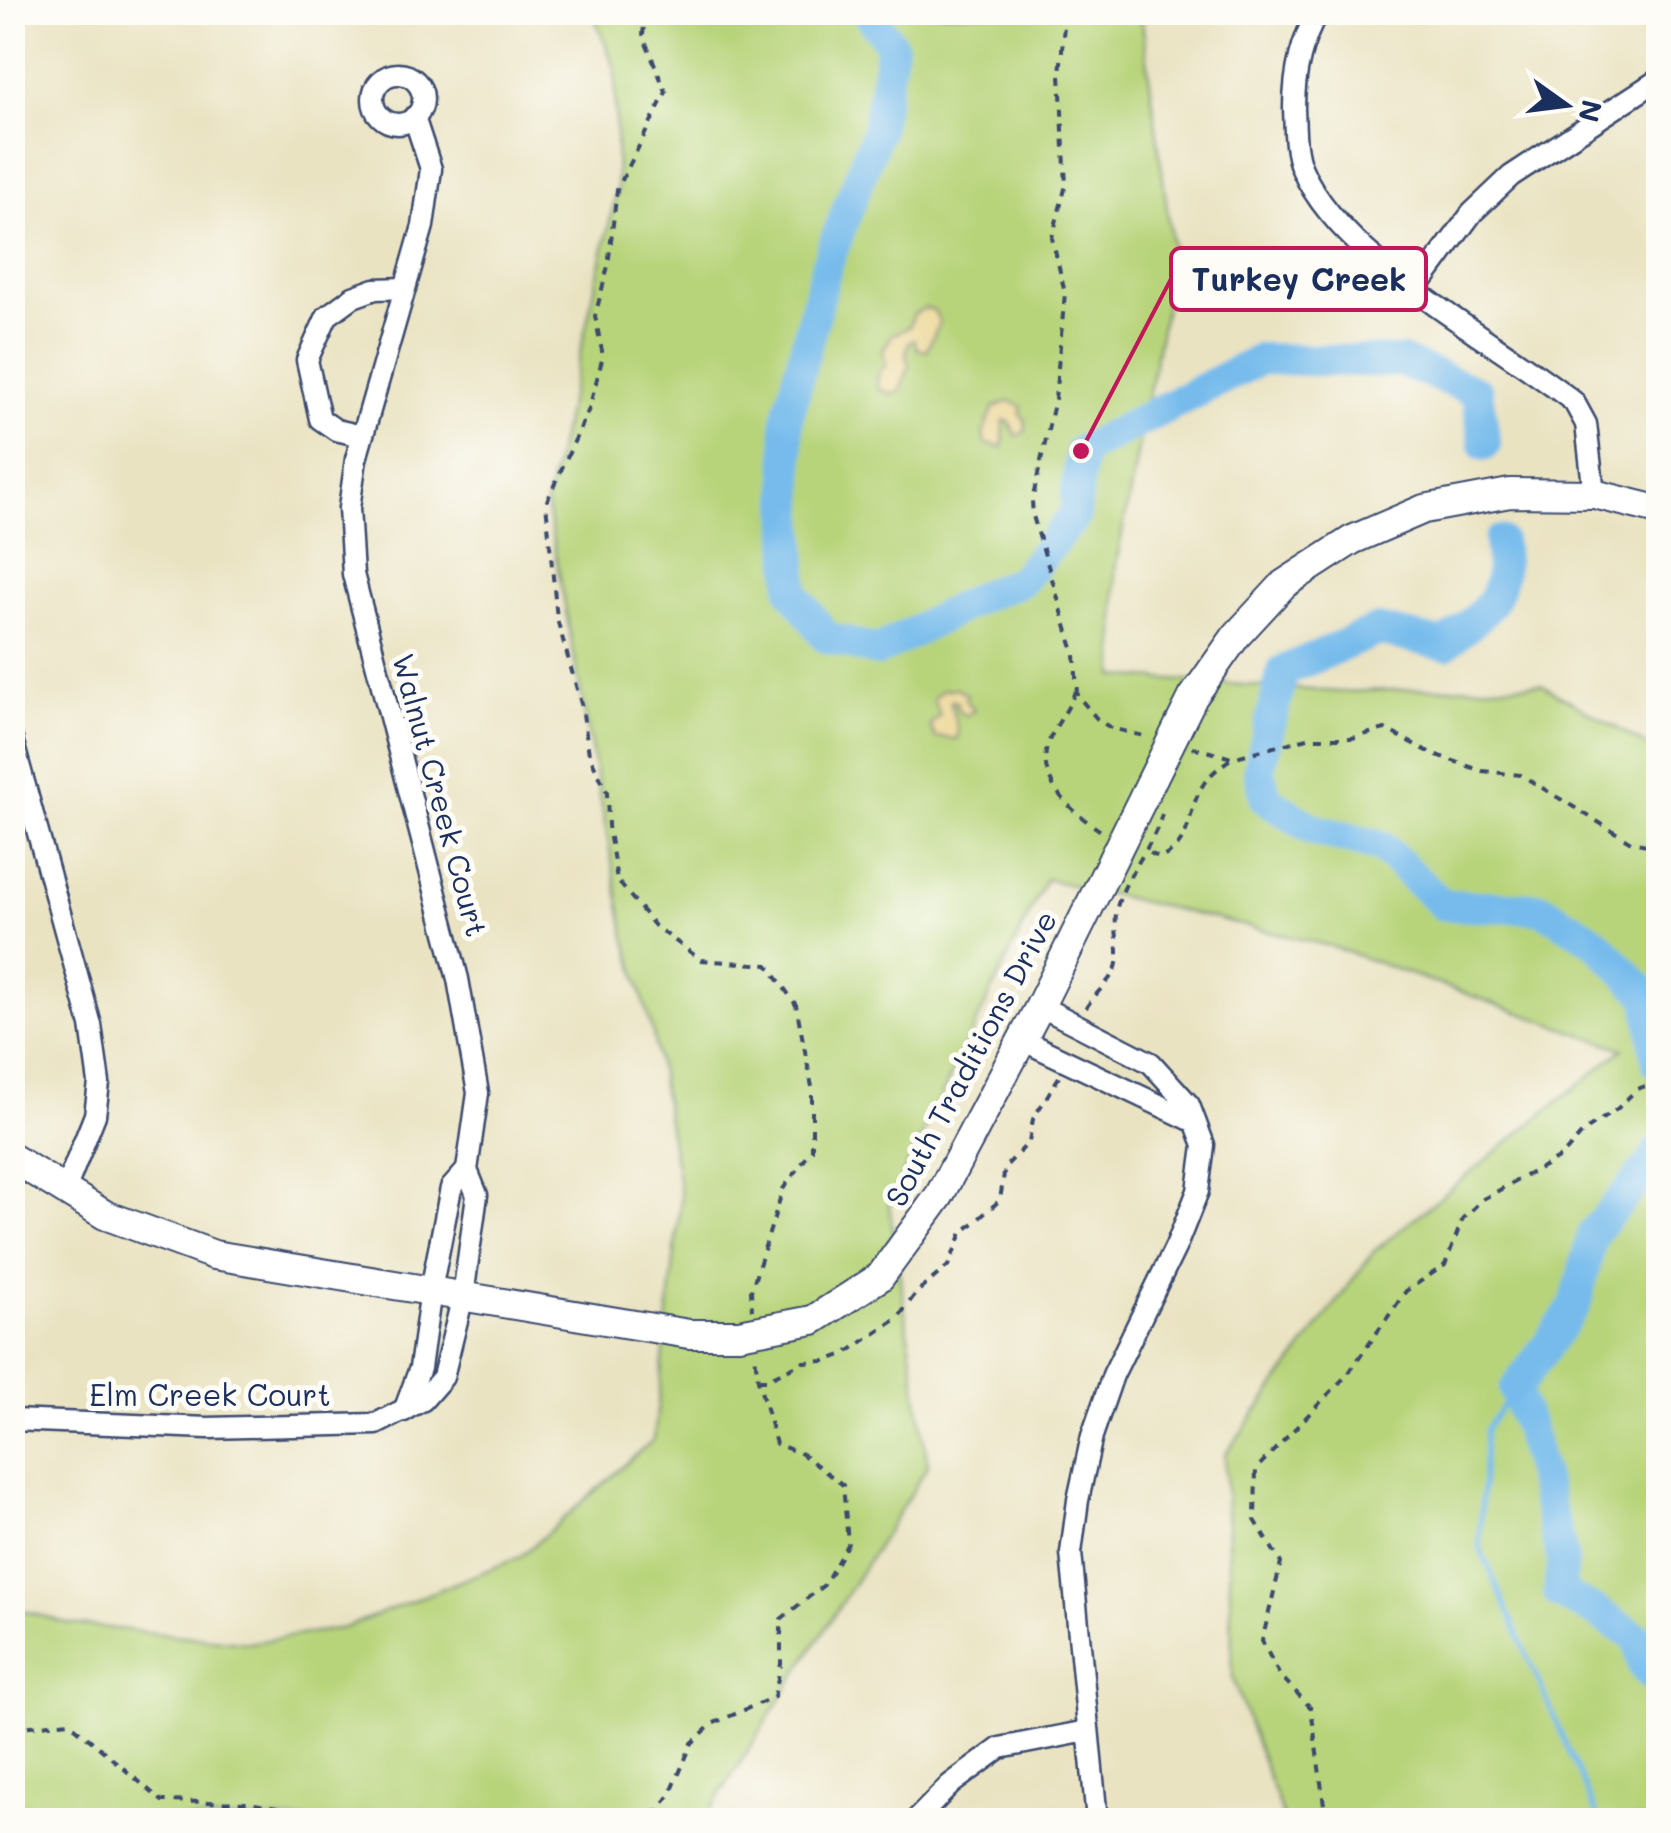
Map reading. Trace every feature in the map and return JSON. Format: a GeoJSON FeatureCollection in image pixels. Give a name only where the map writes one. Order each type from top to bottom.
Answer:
{"type":"FeatureCollection","features":[{"type":"Feature","properties":{"kind":"street"},"geometry":{"type":"LineString","coordinates":[[1318,12],[1298,60],[1295,129],[1300,166],[1316,196],[1376,262],[1574,402],[1586,424],[1594,494]]}},
{"type":"Feature","properties":{"kind":"street"},"geometry":{"type":"LineString","coordinates":[[1416,289],[1472,212],[1511,176],[1658,80]]}},
{"type":"Feature","properties":{"kind":"street","name":"Walnut Creek Court"},"geometry":{"type":"LineString","coordinates":[[414,117],[431,169],[423,226],[362,436],[349,508],[353,574],[458,979],[478,1093],[467,1170],[476,1195],[463,1296]]}},
{"type":"Feature","properties":{"kind":"street"},"geometry":{"type":"LineString","coordinates":[[362,436],[336,430],[320,419],[307,360],[327,316],[353,297],[405,288]]}},
{"type":"Feature","properties":{"kind":"street","name":"South Traditions Drive"},"geometry":{"type":"LineString","coordinates":[[12,1158],[105,1215],[214,1255],[689,1334],[753,1331],[813,1320],[880,1277],[939,1196],[1040,1006],[1193,698],[1236,636],[1284,584],[1352,540],[1424,508],[1510,492],[1594,494],[1658,510]]}},
{"type":"Feature","properties":{"kind":"street"},"geometry":{"type":"LineString","coordinates":[[12,739],[91,1025],[99,1083],[95,1116],[65,1190]]}},
{"type":"Feature","properties":{"kind":"street"},"geometry":{"type":"LineString","coordinates":[[1040,1006],[1151,1063],[1189,1105],[1204,1145],[1198,1191],[1176,1246],[1112,1375],[1092,1436],[1078,1500],[1070,1553],[1097,1820]]}},
{"type":"Feature","properties":{"kind":"street"},"geometry":{"type":"LineString","coordinates":[[1022,1040],[1195,1122]]}},
{"type":"Feature","properties":{"kind":"street","name":"Walnut Creek Court"},"geometry":{"type":"LineString","coordinates":[[430,1290],[451,1188],[467,1170]]}},
{"type":"Feature","properties":{"kind":"street"},"geometry":{"type":"LineString","coordinates":[[404,1411],[420,1368],[430,1290]]}},
{"type":"Feature","properties":{"kind":"street","name":"Elm Creek Court"},"geometry":{"type":"LineString","coordinates":[[12,1420],[246,1427],[376,1424],[423,1400],[443,1377],[463,1296]]}},
{"type":"Feature","properties":{"kind":"street"},"geometry":{"type":"LineString","coordinates":[[916,1820],[952,1784],[1000,1748],[1087,1731]]}},
{"type":"Feature","properties":{"kind":"path"},"geometry":{"type":"LineString","coordinates":[[622,1820],[659,1810],[670,1796],[692,1742],[712,1724],[774,1697],[781,1664],[781,1619],[824,1585],[848,1543],[843,1486],[802,1454],[776,1444],[758,1380],[753,1331],[751,1290],[783,1189],[812,1150],[812,1087],[796,1004],[768,964],[701,960],[655,926],[617,880],[606,792],[588,754],[582,707],[557,619],[546,503],[589,409],[603,356],[595,316],[608,266],[617,190],[666,92],[643,36],[645,12]]}},
{"type":"Feature","properties":{"kind":"path"},"geometry":{"type":"LineString","coordinates":[[1065,12],[1060,75],[1066,186],[1052,238],[1065,293],[1055,399],[1032,502],[1036,530],[1074,655],[1077,695],[1098,720],[1111,728],[1232,758]]}},
{"type":"Feature","properties":{"kind":"path"},"geometry":{"type":"LineString","coordinates":[[1077,687],[1047,743],[1047,758],[1058,795],[1080,818],[1102,831]]}},
{"type":"Feature","properties":{"kind":"path"},"geometry":{"type":"LineString","coordinates":[[1150,853],[1160,858],[1180,844],[1198,792],[1232,758],[1297,740],[1352,738],[1384,729],[1431,753],[1482,771],[1521,775],[1631,842],[1658,847]]}},
{"type":"Feature","properties":{"kind":"path"},"geometry":{"type":"LineString","coordinates":[[1326,1820],[1311,1708],[1279,1674],[1262,1641],[1281,1563],[1255,1520],[1256,1469],[1348,1374],[1406,1291],[1445,1265],[1464,1218],[1482,1199],[1562,1156],[1583,1132],[1632,1095],[1658,1082]]}},
{"type":"Feature","properties":{"kind":"path"},"geometry":{"type":"LineString","coordinates":[[12,1728],[68,1722],[162,1800],[249,1803],[344,1820]]}},
{"type":"Feature","properties":{"kind":"green space"},"geometry":{"type":"Polygon","coordinates":[[[593,13],[1141,13],[1174,261],[1115,570],[1115,676],[1340,692],[1541,684],[1658,752],[1658,1820],[1284,1820],[1233,1680],[1225,1455],[1374,1251],[1623,1049],[1330,946],[1046,879],[889,1204],[928,1466],[704,1820],[28,1820],[13,1805],[13,1608],[70,1624],[249,1643],[344,1628],[520,1557],[654,1439],[681,1197],[653,1034],[626,938],[546,503],[617,190],[615,68],[593,13]]]}},
{"type":"Feature","properties":{"kind":"sand"},"geometry":{"type":"Polygon","coordinates":[[[925,308],[934,310],[940,322],[926,351],[917,349],[914,339],[909,342],[909,367],[900,391],[892,394],[879,389],[878,376],[886,366],[883,350],[892,335],[909,327],[914,314],[925,308]]]}},
{"type":"Feature","properties":{"kind":"sand"},"geometry":{"type":"Polygon","coordinates":[[[1010,401],[1022,407],[1020,415],[1025,419],[1026,431],[1017,436],[1004,420],[1003,447],[985,444],[983,434],[994,407],[1010,401]]]}},
{"type":"Feature","properties":{"kind":"sand"},"geometry":{"type":"Polygon","coordinates":[[[957,688],[967,695],[965,700],[974,710],[966,716],[957,710],[957,702],[951,701],[957,739],[935,737],[930,725],[940,715],[933,699],[942,690],[957,688]]]}},
{"type":"Feature","properties":{"kind":"waterway"},"geometry":{"type":"LineString","coordinates":[[868,12],[892,46],[877,131],[827,264],[787,420],[793,592],[826,637],[877,651],[982,596],[1021,581],[1075,515],[1081,451],[1261,359],[1403,362],[1477,392],[1485,444]]}},
{"type":"Feature","properties":{"kind":"waterway"},"geometry":{"type":"LineString","coordinates":[[1500,541],[1502,561],[1497,591],[1482,613],[1445,645],[1378,630],[1283,671],[1259,769],[1266,799],[1312,829],[1382,847],[1443,905],[1541,908],[1595,941],[1649,997],[1658,1064]]}},
{"type":"Feature","properties":{"kind":"waterway"},"geometry":{"type":"LineString","coordinates":[[1658,1151],[1593,1233],[1575,1306],[1515,1390],[1563,1561],[1559,1593],[1638,1638],[1643,1666],[1658,1681]]}},
{"type":"Feature","properties":{"kind":"waterway"},"geometry":{"type":"LineString","coordinates":[[1515,1390],[1486,1429],[1479,1545],[1599,1820]]}},
{"type":"Feature","properties":{"kind":"place","name":"Turkey Creek"},"geometry":{"type":"Point","coordinates":[1081,451]}}]}
